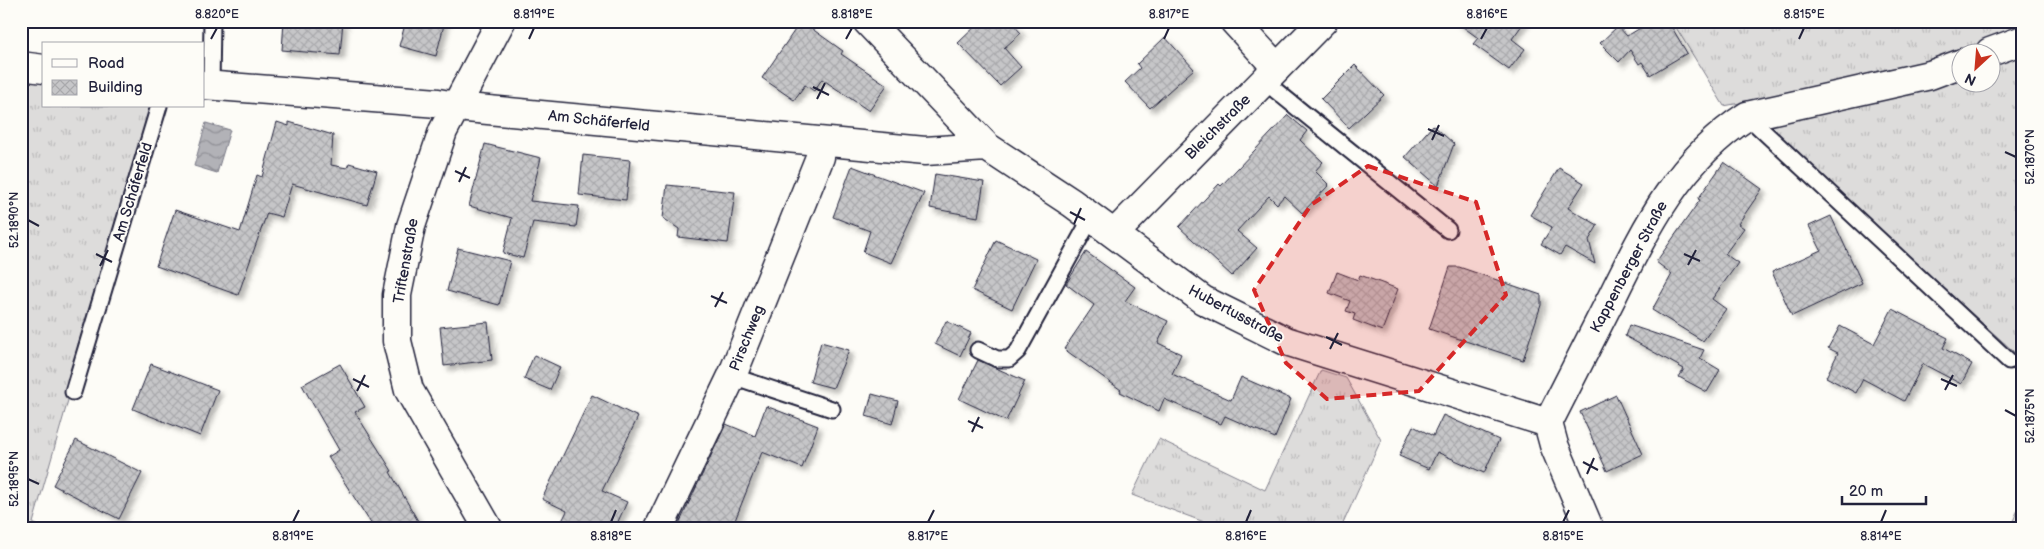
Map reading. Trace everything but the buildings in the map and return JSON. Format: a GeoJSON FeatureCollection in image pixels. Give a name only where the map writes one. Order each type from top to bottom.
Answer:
{"type":"FeatureCollection","features":[{"type":"Feature","properties":{"kind":"street","name":"Triftenstraße"},"geometry":{"type":"LineString","coordinates":[[488,528],[409,390],[397,341],[397,295],[411,226],[427,173],[455,106],[501,21]]}},
{"type":"Feature","properties":{"kind":"street"},"geometry":{"type":"LineString","coordinates":[[1234,21],[1270,74]]}},
{"type":"Feature","properties":{"kind":"street","name":"Bleichstraße"},"geometry":{"type":"LineString","coordinates":[[1105,227],[1270,74],[1323,21]]}},
{"type":"Feature","properties":{"kind":"street","name":"Hubertusstraße"},"geometry":{"type":"LineString","coordinates":[[878,25],[987,146],[1105,227],[1203,300],[1286,342],[1548,423]]}},
{"type":"Feature","properties":{"kind":"street"},"geometry":{"type":"LineString","coordinates":[[2002,48],[2023,40]]}},
{"type":"Feature","properties":{"kind":"street"},"geometry":{"type":"LineString","coordinates":[[21,66],[42,69]]}},
{"type":"Feature","properties":{"kind":"street","name":"Kappenberger Straße"},"geometry":{"type":"LineString","coordinates":[[1548,423],[1645,230],[1682,174],[1722,132],[1747,116],[1930,75],[1952,67]]}},
{"type":"Feature","properties":{"kind":"street","name":"Am Schäferfeld"},"geometry":{"type":"LineString","coordinates":[[207,85],[438,103],[925,151],[987,146]]}},
{"type":"Feature","properties":{"kind":"street","name":"Pirschweg"},"geometry":{"type":"LineString","coordinates":[[659,528],[732,376],[820,157],[820,142]]}},
{"type":"Feature","properties":{"kind":"street"},"geometry":{"type":"LineString","coordinates":[[1548,423],[1554,445],[1589,528]]}},
{"type":"Feature","properties":{"kind":"lane","name":"Am Schäferfeld"},"geometry":{"type":"LineString","coordinates":[[207,85],[212,21]]}},
{"type":"Feature","properties":{"kind":"lane"},"geometry":{"type":"LineString","coordinates":[[1270,74],[1448,230]]}},
{"type":"Feature","properties":{"kind":"lane","name":"Am Schäferfeld"},"geometry":{"type":"LineString","coordinates":[[73,392],[158,108]]}},
{"type":"Feature","properties":{"kind":"lane"},"geometry":{"type":"LineString","coordinates":[[1747,116],[2009,361]]}},
{"type":"Feature","properties":{"kind":"lane"},"geometry":{"type":"LineString","coordinates":[[978,350],[996,359],[1009,359],[1018,351],[1086,229],[1105,227]]}},
{"type":"Feature","properties":{"kind":"lane"},"geometry":{"type":"LineString","coordinates":[[732,376],[832,409]]}},
{"type":"Feature","properties":{"kind":"highlighted area"},"geometry":{"type":"Polygon","coordinates":[[[1368,166],[1476,202],[1506,295],[1419,391],[1327,399],[1286,363],[1254,290],[1311,205],[1368,166]]]}},
{"type":"Feature","properties":{"kind":"green space"},"geometry":{"type":"Polygon","coordinates":[[[1672,21],[2023,21],[2023,360],[1740,103],[1724,106],[1672,21]]]}},
{"type":"Feature","properties":{"kind":"green space"},"geometry":{"type":"Polygon","coordinates":[[[21,77],[42,81],[42,108],[151,108],[33,523],[43,528],[21,528],[21,77]]]}},
{"type":"Feature","properties":{"kind":"green space"},"geometry":{"type":"Polygon","coordinates":[[[1321,370],[1346,378],[1381,440],[1341,528],[1220,528],[1132,495],[1159,439],[1265,490],[1321,370]]]}},
{"type":"Feature","properties":{"kind":"green space"},"geometry":{"type":"Polygon","coordinates":[[[2023,498],[2023,528],[2010,528],[2023,498]]]}},
{"type":"Feature","properties":{"kind":"water"},"geometry":{"type":"Polygon","coordinates":[[[206,123],[230,130],[217,173],[194,166],[206,123]]]}}]}
